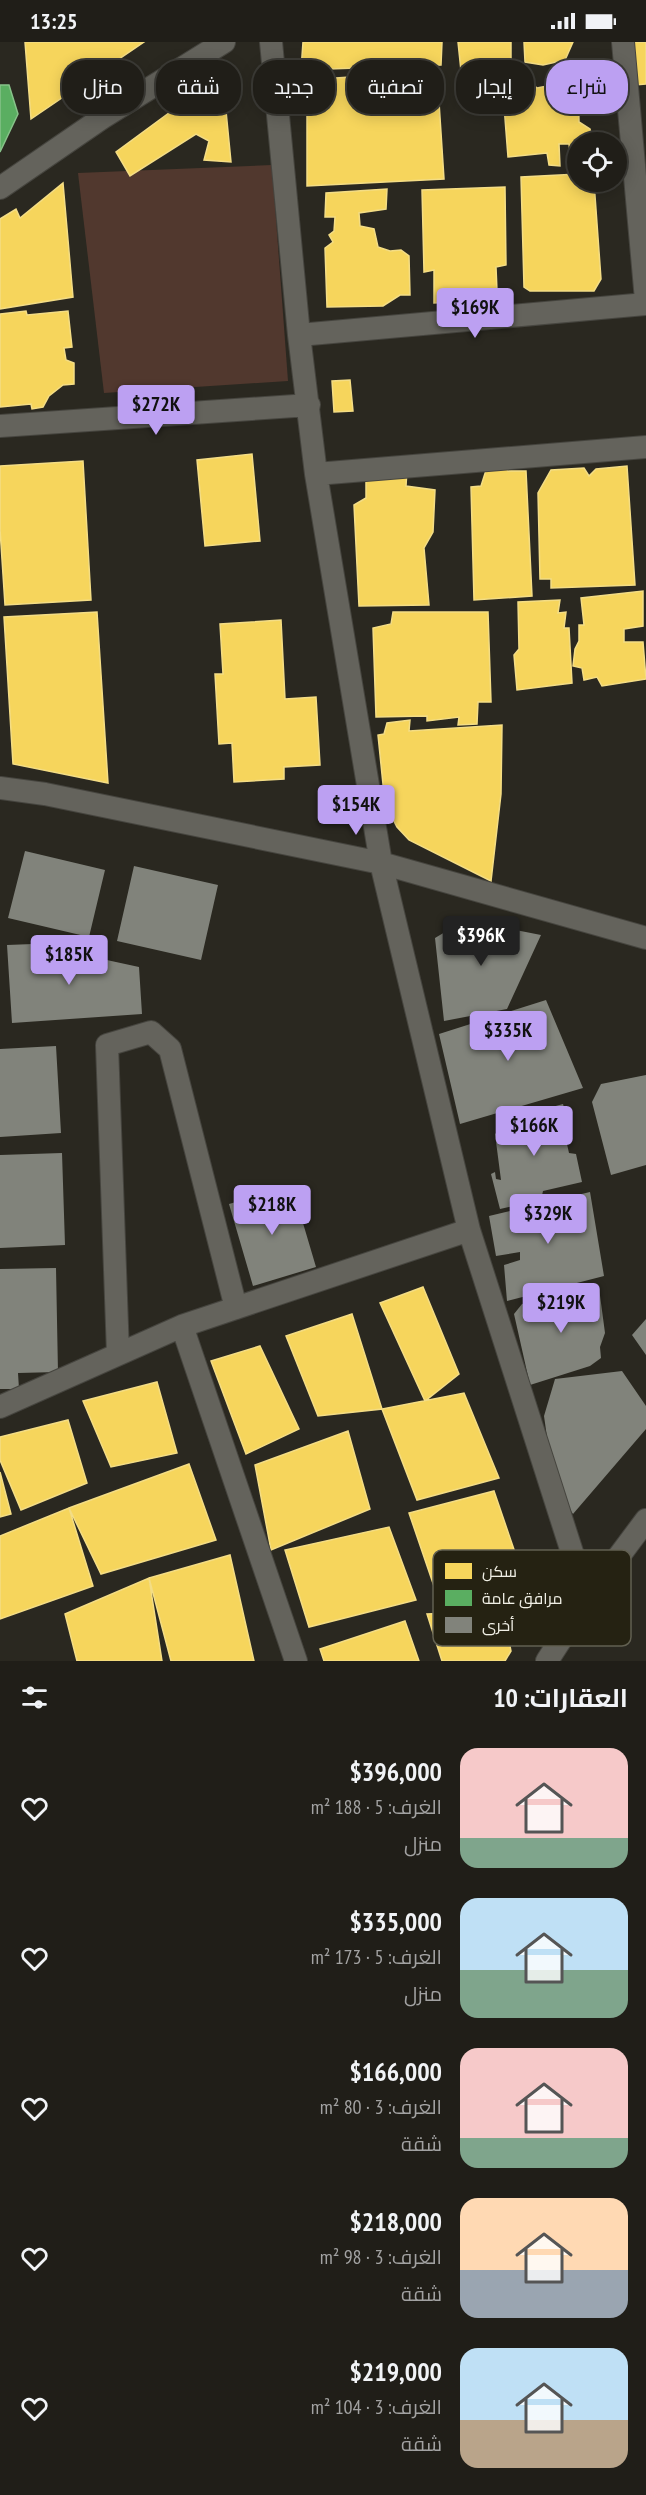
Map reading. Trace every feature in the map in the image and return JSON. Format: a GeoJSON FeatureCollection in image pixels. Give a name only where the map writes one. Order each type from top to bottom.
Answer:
{"type":"FeatureCollection","features":[{"type":"Feature","properties":{"kind":"street"},"geometry":{"type":"LineString","coordinates":[[0,188],[102,118],[225,42]]}},
{"type":"Feature","properties":{"kind":"street"},"geometry":{"type":"LineString","coordinates":[[271,42],[316,474],[381,863],[469,1230],[571,1550]]}},
{"type":"Feature","properties":{"kind":"street"},"geometry":{"type":"LineString","coordinates":[[300,335],[646,302],[623,42]]}},
{"type":"Feature","properties":{"kind":"street"},"geometry":{"type":"LineString","coordinates":[[0,426],[309,405]]}},
{"type":"Feature","properties":{"kind":"street"},"geometry":{"type":"LineString","coordinates":[[316,474],[646,447]]}},
{"type":"Feature","properties":{"kind":"street"},"geometry":{"type":"LineString","coordinates":[[0,777],[45,794]]}},
{"type":"Feature","properties":{"kind":"street"},"geometry":{"type":"LineString","coordinates":[[0,788],[45,794],[381,863],[646,938]]}},
{"type":"Feature","properties":{"kind":"street"},"geometry":{"type":"LineString","coordinates":[[118,1354],[107,1045],[151,1032],[170,1049],[236,1308]]}},
{"type":"Feature","properties":{"kind":"street"},"geometry":{"type":"LineString","coordinates":[[0,1407],[182,1326],[469,1230]]}},
{"type":"Feature","properties":{"kind":"street"},"geometry":{"type":"LineString","coordinates":[[182,1326],[296,1661]]}},
{"type":"Feature","properties":{"kind":"street"},"geometry":{"type":"LineString","coordinates":[[624,1550],[646,1520]]}},
{"type":"Feature","properties":{"kind":"street"},"geometry":{"type":"LineString","coordinates":[[547,1661],[557,1646]]}},
{"type":"Feature","properties":{"kind":"shaded area"},"geometry":{"type":"Polygon","coordinates":[[[272,165],[288,381],[104,393],[78,173],[272,165]]]}},
{"type":"Feature","properties":{"kind":"building: سكن"},"geometry":{"type":"Polygon","coordinates":[[[25,42],[144,42],[118,60],[62,60],[62,98],[31,119],[25,42]]]}},
{"type":"Feature","properties":{"kind":"building: سكن"},"geometry":{"type":"Polygon","coordinates":[[[303,42],[442,42],[441,60],[347,60],[347,68],[335,69],[335,60],[302,60],[303,42]]]}},
{"type":"Feature","properties":{"kind":"building: سكن"},"geometry":{"type":"Polygon","coordinates":[[[458,42],[511,42],[511,60],[460,60],[458,42]]]}},
{"type":"Feature","properties":{"kind":"building: سكن"},"geometry":{"type":"Polygon","coordinates":[[[524,42],[573,42],[565,60],[546,60],[546,64],[543,65],[534,64],[534,60],[525,60],[524,42]]]}},
{"type":"Feature","properties":{"kind":"building: سكن"},"geometry":{"type":"Polygon","coordinates":[[[632,42],[646,42],[646,84],[635,85],[632,42]]]}},
{"type":"Feature","properties":{"kind":"building: سكن"},"geometry":{"type":"Polygon","coordinates":[[[347,77],[347,114],[440,114],[444,179],[307,186],[307,114],[335,114],[335,78],[347,77]]]}},
{"type":"Feature","properties":{"kind":"building: سكن"},"geometry":{"type":"Polygon","coordinates":[[[534,85],[537,88],[546,86],[546,114],[579,114],[579,122],[590,129],[591,132],[567,132],[567,144],[559,144],[560,166],[549,165],[547,153],[508,157],[505,114],[534,114],[534,85]]]}},
{"type":"Feature","properties":{"kind":"building: سكن"},"geometry":{"type":"Polygon","coordinates":[[[168,114],[226,114],[231,162],[204,160],[209,141],[196,134],[130,176],[116,152],[168,114]]]}},
{"type":"Feature","properties":{"kind":"building: سكن"},"geometry":{"type":"Polygon","coordinates":[[[567,175],[567,192],[595,192],[601,279],[594,291],[530,291],[524,287],[521,177],[567,175]]]}},
{"type":"Feature","properties":{"kind":"building: سكن"},"geometry":{"type":"Polygon","coordinates":[[[63,183],[73,297],[0,309],[0,219],[16,209],[20,218],[63,183]]]}},
{"type":"Feature","properties":{"kind":"building: سكن"},"geometry":{"type":"Polygon","coordinates":[[[505,187],[506,265],[496,267],[497,291],[502,291],[503,302],[482,305],[481,291],[453,292],[452,302],[434,303],[434,270],[424,272],[422,190],[505,187]]]}},
{"type":"Feature","properties":{"kind":"building: سكن"},"geometry":{"type":"Polygon","coordinates":[[[387,189],[386,209],[359,213],[360,226],[374,229],[378,247],[390,251],[401,250],[409,256],[410,295],[400,295],[383,306],[327,307],[325,248],[333,242],[329,235],[334,231],[335,217],[325,217],[326,193],[387,189]]]}},
{"type":"Feature","properties":{"kind":"building: سكن"},"geometry":{"type":"Polygon","coordinates":[[[26,311],[27,315],[68,311],[72,347],[64,348],[66,360],[74,363],[74,384],[63,385],[49,396],[43,407],[32,409],[31,404],[0,407],[0,314],[26,311]]]}},
{"type":"Feature","properties":{"kind":"building: سكن"},"geometry":{"type":"Polygon","coordinates":[[[350,380],[353,411],[334,412],[332,381],[350,380]]]}},
{"type":"Feature","properties":{"kind":"building: سكن"},"geometry":{"type":"Polygon","coordinates":[[[252,454],[260,541],[205,546],[197,460],[252,454]]]}},
{"type":"Feature","properties":{"kind":"building: سكن"},"geometry":{"type":"Polygon","coordinates":[[[83,461],[91,600],[5,605],[0,529],[0,466],[83,461]]]}},
{"type":"Feature","properties":{"kind":"building: سكن"},"geometry":{"type":"Polygon","coordinates":[[[488,464],[505,464],[508,471],[526,471],[532,596],[474,600],[471,487],[481,486],[488,464]]]}},
{"type":"Feature","properties":{"kind":"building: سكن"},"geometry":{"type":"Polygon","coordinates":[[[627,466],[635,585],[551,588],[551,579],[540,579],[538,493],[551,470],[584,468],[589,476],[596,469],[627,466]]]}},
{"type":"Feature","properties":{"kind":"building: سكن"},"geometry":{"type":"Polygon","coordinates":[[[407,470],[406,486],[435,490],[433,532],[424,548],[429,605],[359,606],[354,505],[366,498],[366,474],[407,470]]]}},
{"type":"Feature","properties":{"kind":"building: سكن"},"geometry":{"type":"Polygon","coordinates":[[[643,591],[643,626],[624,629],[624,642],[643,642],[646,679],[602,686],[597,677],[584,680],[582,668],[573,666],[575,649],[579,641],[579,625],[584,625],[581,598],[643,591]]]}},
{"type":"Feature","properties":{"kind":"building: سكن"},"geometry":{"type":"Polygon","coordinates":[[[560,600],[558,613],[566,612],[564,628],[569,628],[572,683],[517,690],[514,655],[519,649],[518,602],[560,600]]]}},
{"type":"Feature","properties":{"kind":"building: سكن"},"geometry":{"type":"Polygon","coordinates":[[[97,612],[108,783],[13,764],[4,617],[97,612]]]}},
{"type":"Feature","properties":{"kind":"building: سكن"},"geometry":{"type":"Polygon","coordinates":[[[393,612],[488,612],[491,702],[478,702],[477,724],[458,725],[459,717],[427,721],[427,716],[376,717],[373,628],[391,624],[393,612]]]}},
{"type":"Feature","properties":{"kind":"building: سكن"},"geometry":{"type":"Polygon","coordinates":[[[281,620],[285,699],[316,697],[320,765],[284,767],[284,779],[234,782],[232,743],[219,744],[215,674],[223,674],[220,624],[281,620]]]}},
{"type":"Feature","properties":{"kind":"building: سكن"},"geometry":{"type":"Polygon","coordinates":[[[410,720],[409,731],[502,725],[501,794],[491,881],[409,840],[397,827],[385,804],[378,735],[384,734],[387,723],[410,720]]]}},
{"type":"Feature","properties":{"kind":"building: سكن"},"geometry":{"type":"Polygon","coordinates":[[[423,1287],[459,1374],[425,1401],[380,1303],[423,1287]]]}},
{"type":"Feature","properties":{"kind":"building: سكن"},"geometry":{"type":"Polygon","coordinates":[[[352,1314],[382,1409],[318,1416],[286,1336],[352,1314]]]}},
{"type":"Feature","properties":{"kind":"building: سكن"},"geometry":{"type":"Polygon","coordinates":[[[260,1346],[299,1429],[246,1454],[211,1361],[260,1346]]]}},
{"type":"Feature","properties":{"kind":"building: سكن"},"geometry":{"type":"Polygon","coordinates":[[[157,1382],[177,1453],[111,1467],[83,1401],[157,1382]]]}},
{"type":"Feature","properties":{"kind":"building: سكن"},"geometry":{"type":"Polygon","coordinates":[[[464,1393],[499,1478],[417,1500],[382,1409],[464,1393]]]}},
{"type":"Feature","properties":{"kind":"building: سكن"},"geometry":{"type":"Polygon","coordinates":[[[68,1420],[87,1483],[21,1510],[0,1460],[0,1437],[68,1420]]]}},
{"type":"Feature","properties":{"kind":"building: سكن"},"geometry":{"type":"Polygon","coordinates":[[[348,1431],[370,1509],[271,1550],[255,1465],[348,1431]]]}},
{"type":"Feature","properties":{"kind":"building: سكن"},"geometry":{"type":"Polygon","coordinates":[[[189,1464],[216,1540],[101,1574],[69,1508],[189,1464]]]}},
{"type":"Feature","properties":{"kind":"building: سكن"},"geometry":{"type":"Polygon","coordinates":[[[0,1472],[11,1514],[0,1517],[0,1472]]]}},
{"type":"Feature","properties":{"kind":"building: سكن"},"geometry":{"type":"Polygon","coordinates":[[[494,1491],[514,1550],[433,1550],[433,1583],[409,1513],[494,1491]]]}},
{"type":"Feature","properties":{"kind":"building: سكن"},"geometry":{"type":"Polygon","coordinates":[[[69,1508],[93,1586],[0,1619],[0,1536],[69,1508]]]}},
{"type":"Feature","properties":{"kind":"building: سكن"},"geometry":{"type":"Polygon","coordinates":[[[389,1527],[416,1600],[309,1627],[285,1550],[389,1527]]]}},
{"type":"Feature","properties":{"kind":"building: سكن"},"geometry":{"type":"Polygon","coordinates":[[[230,1555],[254,1661],[171,1661],[149,1578],[230,1555]]]}},
{"type":"Feature","properties":{"kind":"building: سكن"},"geometry":{"type":"Polygon","coordinates":[[[149,1578],[162,1661],[77,1661],[65,1614],[149,1578]]]}},
{"type":"Feature","properties":{"kind":"building: سكن"},"geometry":{"type":"Polygon","coordinates":[[[427,1614],[433,1614],[433,1633],[427,1614]]]}},
{"type":"Feature","properties":{"kind":"building: سكن"},"geometry":{"type":"Polygon","coordinates":[[[405,1621],[419,1661],[324,1661],[320,1649],[405,1621]]]}},
{"type":"Feature","properties":{"kind":"building: سكن"},"geometry":{"type":"Polygon","coordinates":[[[437,1646],[510,1646],[511,1651],[505,1661],[442,1661],[437,1646]]]}},
{"type":"Feature","properties":{"kind":"building: مرافق عامة"},"geometry":{"type":"Polygon","coordinates":[[[0,85],[9,85],[18,114],[0,152],[0,85]]]}},
{"type":"Feature","properties":{"kind":"building: أخرى"},"geometry":{"type":"Polygon","coordinates":[[[25,851],[105,870],[89,937],[8,918],[25,851]]]}},
{"type":"Feature","properties":{"kind":"building: أخرى"},"geometry":{"type":"Polygon","coordinates":[[[134,866],[218,885],[201,960],[117,941],[134,866]]]}},
{"type":"Feature","properties":{"kind":"building: أخرى"},"geometry":{"type":"Polygon","coordinates":[[[465,920],[541,935],[507,1009],[444,1021],[435,938],[465,920]]]}},
{"type":"Feature","properties":{"kind":"building: أخرى"},"geometry":{"type":"Polygon","coordinates":[[[33,944],[139,967],[142,1014],[12,1023],[7,945],[33,944]]]}},
{"type":"Feature","properties":{"kind":"building: أخرى"},"geometry":{"type":"Polygon","coordinates":[[[546,1000],[583,1088],[460,1124],[439,1034],[546,1000]]]}},
{"type":"Feature","properties":{"kind":"building: أخرى"},"geometry":{"type":"Polygon","coordinates":[[[56,1046],[61,1133],[0,1137],[0,1049],[56,1046]]]}},
{"type":"Feature","properties":{"kind":"building: أخرى"},"geometry":{"type":"Polygon","coordinates":[[[646,1075],[646,1165],[611,1175],[592,1102],[601,1084],[646,1075]]]}},
{"type":"Feature","properties":{"kind":"building: أخرى"},"geometry":{"type":"Polygon","coordinates":[[[563,1104],[570,1129],[564,1131],[569,1153],[576,1154],[582,1182],[543,1191],[541,1200],[500,1209],[491,1174],[495,1172],[496,1179],[501,1180],[495,1134],[512,1118],[563,1104]]]}},
{"type":"Feature","properties":{"kind":"building: أخرى"},"geometry":{"type":"Polygon","coordinates":[[[62,1153],[65,1245],[0,1248],[0,1155],[62,1153]]]}},
{"type":"Feature","properties":{"kind":"building: أخرى"},"geometry":{"type":"Polygon","coordinates":[[[292,1186],[316,1267],[253,1286],[229,1204],[292,1186]]]}},
{"type":"Feature","properties":{"kind":"building: أخرى"},"geometry":{"type":"Polygon","coordinates":[[[590,1192],[604,1276],[507,1301],[504,1265],[520,1260],[520,1252],[496,1256],[489,1216],[590,1192]]]}},
{"type":"Feature","properties":{"kind":"building: أخرى"},"geometry":{"type":"Polygon","coordinates":[[[56,1268],[58,1372],[18,1373],[19,1389],[0,1389],[0,1269],[56,1268]]]}},
{"type":"Feature","properties":{"kind":"building: أخرى"},"geometry":{"type":"Polygon","coordinates":[[[599,1288],[605,1333],[600,1347],[601,1358],[590,1366],[530,1385],[514,1314],[522,1304],[599,1288]]]}},
{"type":"Feature","properties":{"kind":"building: أخرى"},"geometry":{"type":"Polygon","coordinates":[[[646,1319],[646,1355],[632,1335],[646,1319]]]}},
{"type":"Feature","properties":{"kind":"building: أخرى"},"geometry":{"type":"Polygon","coordinates":[[[622,1371],[646,1406],[646,1429],[573,1514],[554,1486],[544,1416],[555,1379],[622,1371]]]}}]}
